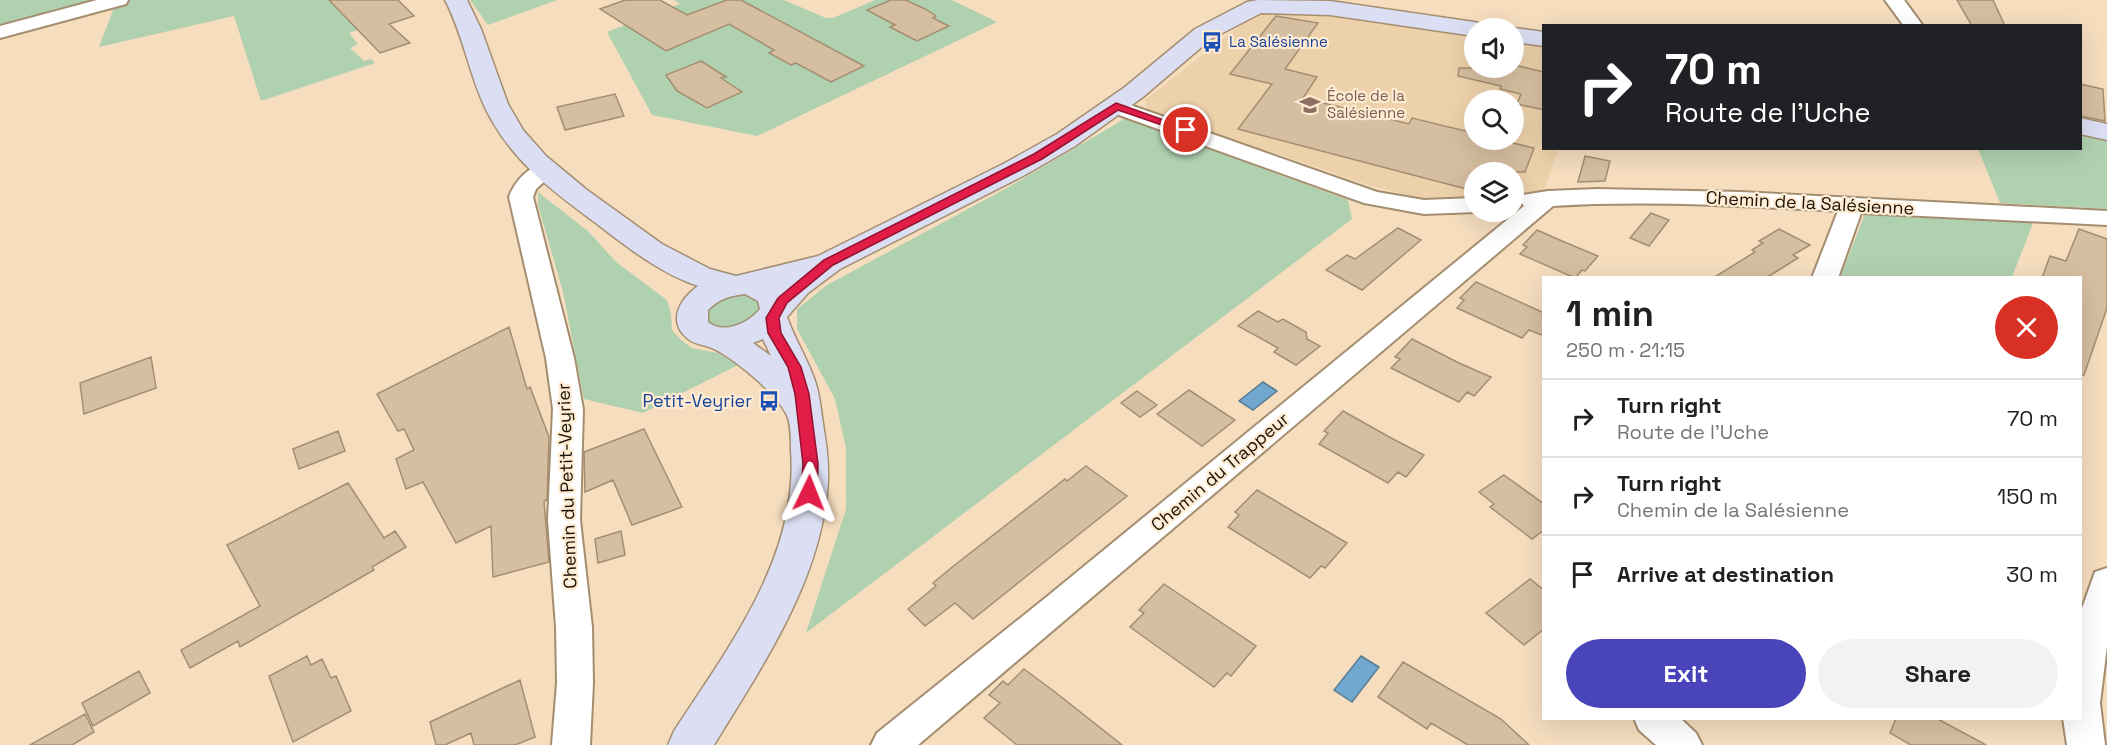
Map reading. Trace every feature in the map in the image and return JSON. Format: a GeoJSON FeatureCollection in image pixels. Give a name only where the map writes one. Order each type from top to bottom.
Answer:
{"type":"FeatureCollection","features":[{"type":"Feature","properties":{"kind":"main road"},"geometry":{"type":"LineString","coordinates":[[456,0],[474,37],[503,119],[519,142],[545,170],[660,257],[709,280],[765,290],[772,295],[774,333],[799,379],[810,464],[809,493],[801,533],[765,621],[690,745]]}},
{"type":"Feature","properties":{"kind":"main road"},"geometry":{"type":"LineString","coordinates":[[1296,0],[1330,8]]}},
{"type":"Feature","properties":{"kind":"main road"},"geometry":{"type":"LineString","coordinates":[[1203,34],[1220,9],[1221,1],[1236,7],[1262,4],[1330,8],[1464,28]]}},
{"type":"Feature","properties":{"kind":"main road"},"geometry":{"type":"LineString","coordinates":[[721,339],[751,334],[774,314],[797,286],[829,262],[1014,169],[1066,140],[1116,106],[1203,34],[1262,4]]}},
{"type":"Feature","properties":{"kind":"main road"},"geometry":{"type":"LineString","coordinates":[[1524,36],[1542,39]]}},
{"type":"Feature","properties":{"kind":"main road"},"geometry":{"type":"LineString","coordinates":[[2082,126],[2107,132]]}},
{"type":"Feature","properties":{"kind":"main road"},"geometry":{"type":"LineString","coordinates":[[660,257],[682,284],[692,312],[692,319],[698,330],[721,339],[757,360],[778,381],[803,413]]}},
{"type":"Feature","properties":{"kind":"main road"},"geometry":{"type":"LineString","coordinates":[[692,312],[696,305],[712,292],[829,262]]}},
{"type":"Feature","properties":{"kind":"street"},"geometry":{"type":"LineString","coordinates":[[0,32],[119,0]]}},
{"type":"Feature","properties":{"kind":"street"},"geometry":{"type":"LineString","coordinates":[[1894,0],[1912,24]]}},
{"type":"Feature","properties":{"kind":"street"},"geometry":{"type":"LineString","coordinates":[[1116,106],[1321,178],[1371,198],[1424,207],[1464,205]]}},
{"type":"Feature","properties":{"kind":"street","name":"Chemin du Petit-Veyrier"},"geometry":{"type":"LineString","coordinates":[[545,170],[525,186],[521,197],[560,358],[568,409],[564,520],[574,627],[575,683],[571,745]]}},
{"type":"Feature","properties":{"kind":"street","name":"Chemin de la Salésienne"},"geometry":{"type":"LineString","coordinates":[[1524,201],[1548,198],[1654,197],[2107,218]]}},
{"type":"Feature","properties":{"kind":"street","name":"Chemin du Trappeur"},"geometry":{"type":"LineString","coordinates":[[890,745],[1061,606],[1548,198]]}},
{"type":"Feature","properties":{"kind":"street"},"geometry":{"type":"LineString","coordinates":[[1826,276],[1852,205]]}},
{"type":"Feature","properties":{"kind":"street"},"geometry":{"type":"LineString","coordinates":[[2082,670],[2107,582]]}},
{"type":"Feature","properties":{"kind":"street"},"geometry":{"type":"LineString","coordinates":[[1654,720],[1683,745]]}},
{"type":"Feature","properties":{"kind":"street"},"geometry":{"type":"LineString","coordinates":[[2080,720],[2086,745]]}},
{"type":"Feature","properties":{"kind":"shaded area","name":"École de la Salésienne"},"geometry":{"type":"Polygon","coordinates":[[[1273,11],[1294,11],[1464,34],[1464,78],[1524,78],[1524,41],[1542,44],[1542,150],[1558,150],[1544,191],[1524,193],[1524,162],[1464,162],[1464,199],[1444,201],[1410,196],[1368,185],[1147,109],[1145,100],[1248,19],[1273,11]]]}},
{"type":"Feature","properties":{"kind":"green space"},"geometry":{"type":"Polygon","coordinates":[[[0,0],[109,0],[12,26],[7,23],[0,25],[0,0]]]}},
{"type":"Feature","properties":{"kind":"green space"},"geometry":{"type":"Polygon","coordinates":[[[127,0],[329,0],[340,12],[386,21],[349,33],[358,44],[350,48],[364,61],[371,59],[375,63],[261,101],[234,16],[99,47],[115,5],[127,0]]]}},
{"type":"Feature","properties":{"kind":"green space"},"geometry":{"type":"Polygon","coordinates":[[[470,0],[557,0],[488,25],[470,0]]]}},
{"type":"Feature","properties":{"kind":"green space"},"geometry":{"type":"Polygon","coordinates":[[[674,0],[784,0],[826,18],[833,18],[875,0],[952,0],[997,22],[757,136],[652,115],[607,32],[680,4],[674,0]]]}},
{"type":"Feature","properties":{"kind":"green space"},"geometry":{"type":"Polygon","coordinates":[[[1126,118],[1348,200],[1352,219],[806,633],[846,509],[846,448],[835,399],[797,329],[797,309],[827,285],[1007,188],[1126,118]]]}},
{"type":"Feature","properties":{"kind":"green space"},"geometry":{"type":"Polygon","coordinates":[[[2082,134],[2107,140],[2107,209],[2000,203],[1978,150],[2082,150],[2082,134]]]}},
{"type":"Feature","properties":{"kind":"green space"},"geometry":{"type":"Polygon","coordinates":[[[538,192],[589,232],[616,262],[667,300],[672,330],[681,340],[692,348],[718,353],[738,365],[643,413],[584,399],[563,292],[538,205],[538,192]]]}},
{"type":"Feature","properties":{"kind":"green space"},"geometry":{"type":"Polygon","coordinates":[[[1866,211],[2035,218],[2012,276],[1841,276],[1866,211]]]}},
{"type":"Feature","properties":{"kind":"green space"},"geometry":{"type":"Polygon","coordinates":[[[740,292],[758,298],[762,311],[736,327],[716,327],[708,323],[705,310],[710,303],[740,292]]]}},
{"type":"Feature","properties":{"kind":"water"},"geometry":{"type":"Polygon","coordinates":[[[1263,382],[1277,391],[1253,410],[1239,401],[1263,382]]]}},
{"type":"Feature","properties":{"kind":"water"},"geometry":{"type":"Polygon","coordinates":[[[1361,656],[1379,667],[1352,702],[1334,690],[1361,656]]]}},
{"type":"Feature","properties":{"kind":"building"},"geometry":{"type":"Polygon","coordinates":[[[329,0],[398,0],[414,16],[389,24],[410,43],[380,53],[329,0]]]}},
{"type":"Feature","properties":{"kind":"building"},"geometry":{"type":"Polygon","coordinates":[[[625,0],[660,0],[687,15],[727,0],[741,0],[864,66],[831,82],[796,63],[791,65],[769,53],[774,50],[729,24],[666,51],[600,9],[625,0]]]}},
{"type":"Feature","properties":{"kind":"building"},"geometry":{"type":"Polygon","coordinates":[[[891,0],[906,0],[927,10],[936,16],[933,18],[949,26],[917,41],[890,27],[895,25],[867,10],[891,0]]]}},
{"type":"Feature","properties":{"kind":"building"},"geometry":{"type":"Polygon","coordinates":[[[1957,0],[1993,0],[2004,24],[1971,24],[1957,0]]]}},
{"type":"Feature","properties":{"kind":"building"},"geometry":{"type":"Polygon","coordinates":[[[1276,16],[1318,23],[1285,69],[1317,77],[1303,98],[1409,124],[1412,118],[1464,131],[1464,150],[1524,150],[1524,146],[1534,148],[1525,172],[1524,162],[1464,162],[1464,188],[1238,129],[1272,84],[1230,74],[1276,16]]]}},
{"type":"Feature","properties":{"kind":"building"},"geometry":{"type":"Polygon","coordinates":[[[701,61],[726,77],[721,78],[742,92],[707,108],[677,91],[666,75],[701,61]]]}},
{"type":"Feature","properties":{"kind":"building"},"geometry":{"type":"Polygon","coordinates":[[[1524,67],[1542,72],[1542,110],[1524,106],[1524,90],[1504,90],[1500,89],[1501,86],[1467,78],[1524,78],[1524,67]]]}},
{"type":"Feature","properties":{"kind":"building"},"geometry":{"type":"Polygon","coordinates":[[[1459,68],[1464,68],[1464,77],[1458,76],[1459,68]]]}},
{"type":"Feature","properties":{"kind":"building"},"geometry":{"type":"Polygon","coordinates":[[[2082,84],[2103,89],[2105,121],[2082,116],[2082,84]]]}},
{"type":"Feature","properties":{"kind":"building"},"geometry":{"type":"Polygon","coordinates":[[[615,94],[624,116],[565,130],[557,107],[615,94]]]}},
{"type":"Feature","properties":{"kind":"building"},"geometry":{"type":"Polygon","coordinates":[[[1585,156],[1610,161],[1605,181],[1578,182],[1585,156]]]}},
{"type":"Feature","properties":{"kind":"building"},"geometry":{"type":"Polygon","coordinates":[[[1651,213],[1669,220],[1649,246],[1630,238],[1651,213]]]}},
{"type":"Feature","properties":{"kind":"building"},"geometry":{"type":"Polygon","coordinates":[[[1398,228],[1421,240],[1362,290],[1326,270],[1347,255],[1355,259],[1398,228]]]}},
{"type":"Feature","properties":{"kind":"building"},"geometry":{"type":"Polygon","coordinates":[[[1779,229],[1810,245],[1793,255],[1798,258],[1769,276],[1716,276],[1755,252],[1752,250],[1763,243],[1759,241],[1779,229]]]}},
{"type":"Feature","properties":{"kind":"building"},"geometry":{"type":"Polygon","coordinates":[[[2079,229],[2107,239],[2107,308],[2084,375],[2082,375],[2082,276],[2043,276],[2050,256],[2066,261],[2079,229]]]}},
{"type":"Feature","properties":{"kind":"building"},"geometry":{"type":"Polygon","coordinates":[[[1537,230],[1598,256],[1585,271],[1582,270],[1577,276],[1570,276],[1520,254],[1527,247],[1523,245],[1537,230]]]}},
{"type":"Feature","properties":{"kind":"building"},"geometry":{"type":"Polygon","coordinates":[[[1476,282],[1542,312],[1542,335],[1529,330],[1522,338],[1457,308],[1464,300],[1460,298],[1476,282]]]}},
{"type":"Feature","properties":{"kind":"building"},"geometry":{"type":"Polygon","coordinates":[[[1258,311],[1278,322],[1283,319],[1306,332],[1307,339],[1320,346],[1296,365],[1274,352],[1278,348],[1238,326],[1258,311]]]}},
{"type":"Feature","properties":{"kind":"building"},"geometry":{"type":"Polygon","coordinates":[[[509,327],[527,389],[530,387],[549,437],[547,500],[544,501],[549,562],[493,577],[491,526],[456,543],[423,482],[406,489],[396,459],[414,450],[404,429],[398,431],[377,394],[509,327]]]}},
{"type":"Feature","properties":{"kind":"building"},"geometry":{"type":"Polygon","coordinates":[[[1412,339],[1491,377],[1474,396],[1467,392],[1459,402],[1391,368],[1400,359],[1395,357],[1412,339]]]}},
{"type":"Feature","properties":{"kind":"building"},"geometry":{"type":"Polygon","coordinates":[[[151,357],[156,388],[84,414],[80,383],[151,357]]]}},
{"type":"Feature","properties":{"kind":"building"},"geometry":{"type":"Polygon","coordinates":[[[1189,390],[1235,420],[1202,446],[1157,414],[1189,390]]]}},
{"type":"Feature","properties":{"kind":"building"},"geometry":{"type":"Polygon","coordinates":[[[1137,391],[1157,405],[1140,417],[1121,403],[1137,391]]]}},
{"type":"Feature","properties":{"kind":"building"},"geometry":{"type":"Polygon","coordinates":[[[1343,411],[1424,455],[1406,477],[1398,472],[1388,483],[1319,444],[1328,433],[1324,431],[1343,411]]]}},
{"type":"Feature","properties":{"kind":"building"},"geometry":{"type":"Polygon","coordinates":[[[644,429],[682,507],[632,525],[613,480],[585,492],[584,452],[644,429]]]}},
{"type":"Feature","properties":{"kind":"building"},"geometry":{"type":"Polygon","coordinates":[[[338,431],[345,451],[299,469],[293,449],[338,431]]]}},
{"type":"Feature","properties":{"kind":"building"},"geometry":{"type":"Polygon","coordinates":[[[1086,466],[1127,496],[973,619],[955,603],[925,626],[908,609],[936,586],[933,583],[951,568],[1065,479],[1067,481],[1086,466]]]}},
{"type":"Feature","properties":{"kind":"building"},"geometry":{"type":"Polygon","coordinates":[[[1504,475],[1542,503],[1542,532],[1532,539],[1490,507],[1494,504],[1479,492],[1504,475]]]}},
{"type":"Feature","properties":{"kind":"building"},"geometry":{"type":"Polygon","coordinates":[[[348,483],[384,538],[395,531],[406,547],[372,567],[374,570],[240,647],[238,641],[190,668],[181,650],[260,606],[227,545],[348,483]]]}},
{"type":"Feature","properties":{"kind":"building"},"geometry":{"type":"Polygon","coordinates":[[[1257,490],[1347,543],[1325,568],[1321,566],[1310,578],[1228,527],[1239,515],[1235,512],[1257,490]]]}},
{"type":"Feature","properties":{"kind":"building"},"geometry":{"type":"Polygon","coordinates":[[[621,531],[625,555],[598,563],[595,539],[621,531]]]}},
{"type":"Feature","properties":{"kind":"building"},"geometry":{"type":"Polygon","coordinates":[[[1530,579],[1542,588],[1542,631],[1524,645],[1486,613],[1530,579]]]}},
{"type":"Feature","properties":{"kind":"building"},"geometry":{"type":"Polygon","coordinates":[[[1164,584],[1256,646],[1231,676],[1227,673],[1214,687],[1130,627],[1144,613],[1139,610],[1164,584]]]}},
{"type":"Feature","properties":{"kind":"building"},"geometry":{"type":"Polygon","coordinates":[[[307,656],[311,665],[322,659],[331,678],[336,676],[351,711],[293,742],[269,676],[307,656]]]}},
{"type":"Feature","properties":{"kind":"building"},"geometry":{"type":"Polygon","coordinates":[[[1403,662],[1501,719],[1529,745],[1468,745],[1431,723],[1427,729],[1378,697],[1403,662]]]}},
{"type":"Feature","properties":{"kind":"building"},"geometry":{"type":"Polygon","coordinates":[[[1024,669],[1122,745],[1017,745],[984,718],[1000,703],[989,695],[1003,681],[1008,685],[1024,669]]]}},
{"type":"Feature","properties":{"kind":"building"},"geometry":{"type":"Polygon","coordinates":[[[139,671],[150,693],[93,726],[82,703],[139,671]]]}},
{"type":"Feature","properties":{"kind":"building"},"geometry":{"type":"Polygon","coordinates":[[[520,680],[535,737],[515,745],[474,745],[471,733],[445,745],[436,745],[430,722],[520,680]]]}},
{"type":"Feature","properties":{"kind":"building"},"geometry":{"type":"Polygon","coordinates":[[[85,714],[94,732],[72,745],[30,745],[85,714]]]}},
{"type":"Feature","properties":{"kind":"building"},"geometry":{"type":"Polygon","coordinates":[[[1895,720],[1940,720],[1986,745],[1911,745],[1890,733],[1895,720]]]}},
{"type":"Feature","properties":{"kind":"place","name":"La Salésienne"},"geometry":{"type":"Point","coordinates":[1212,42]}},
{"type":"Feature","properties":{"kind":"place","name":"École de la Salésienne"},"geometry":{"type":"Point","coordinates":[1310,105]}},
{"type":"Feature","properties":{"kind":"place","name":"Petit-Veyrier"},"geometry":{"type":"Point","coordinates":[769,401]}},
{"type":"Feature","properties":{"kind":"route"},"geometry":{"type":"LineString","coordinates":[[809,493],[808,440],[799,379],[795,367],[774,333],[772,318],[797,286],[829,262],[1038,156],[1116,106],[1186,130]]}}]}
